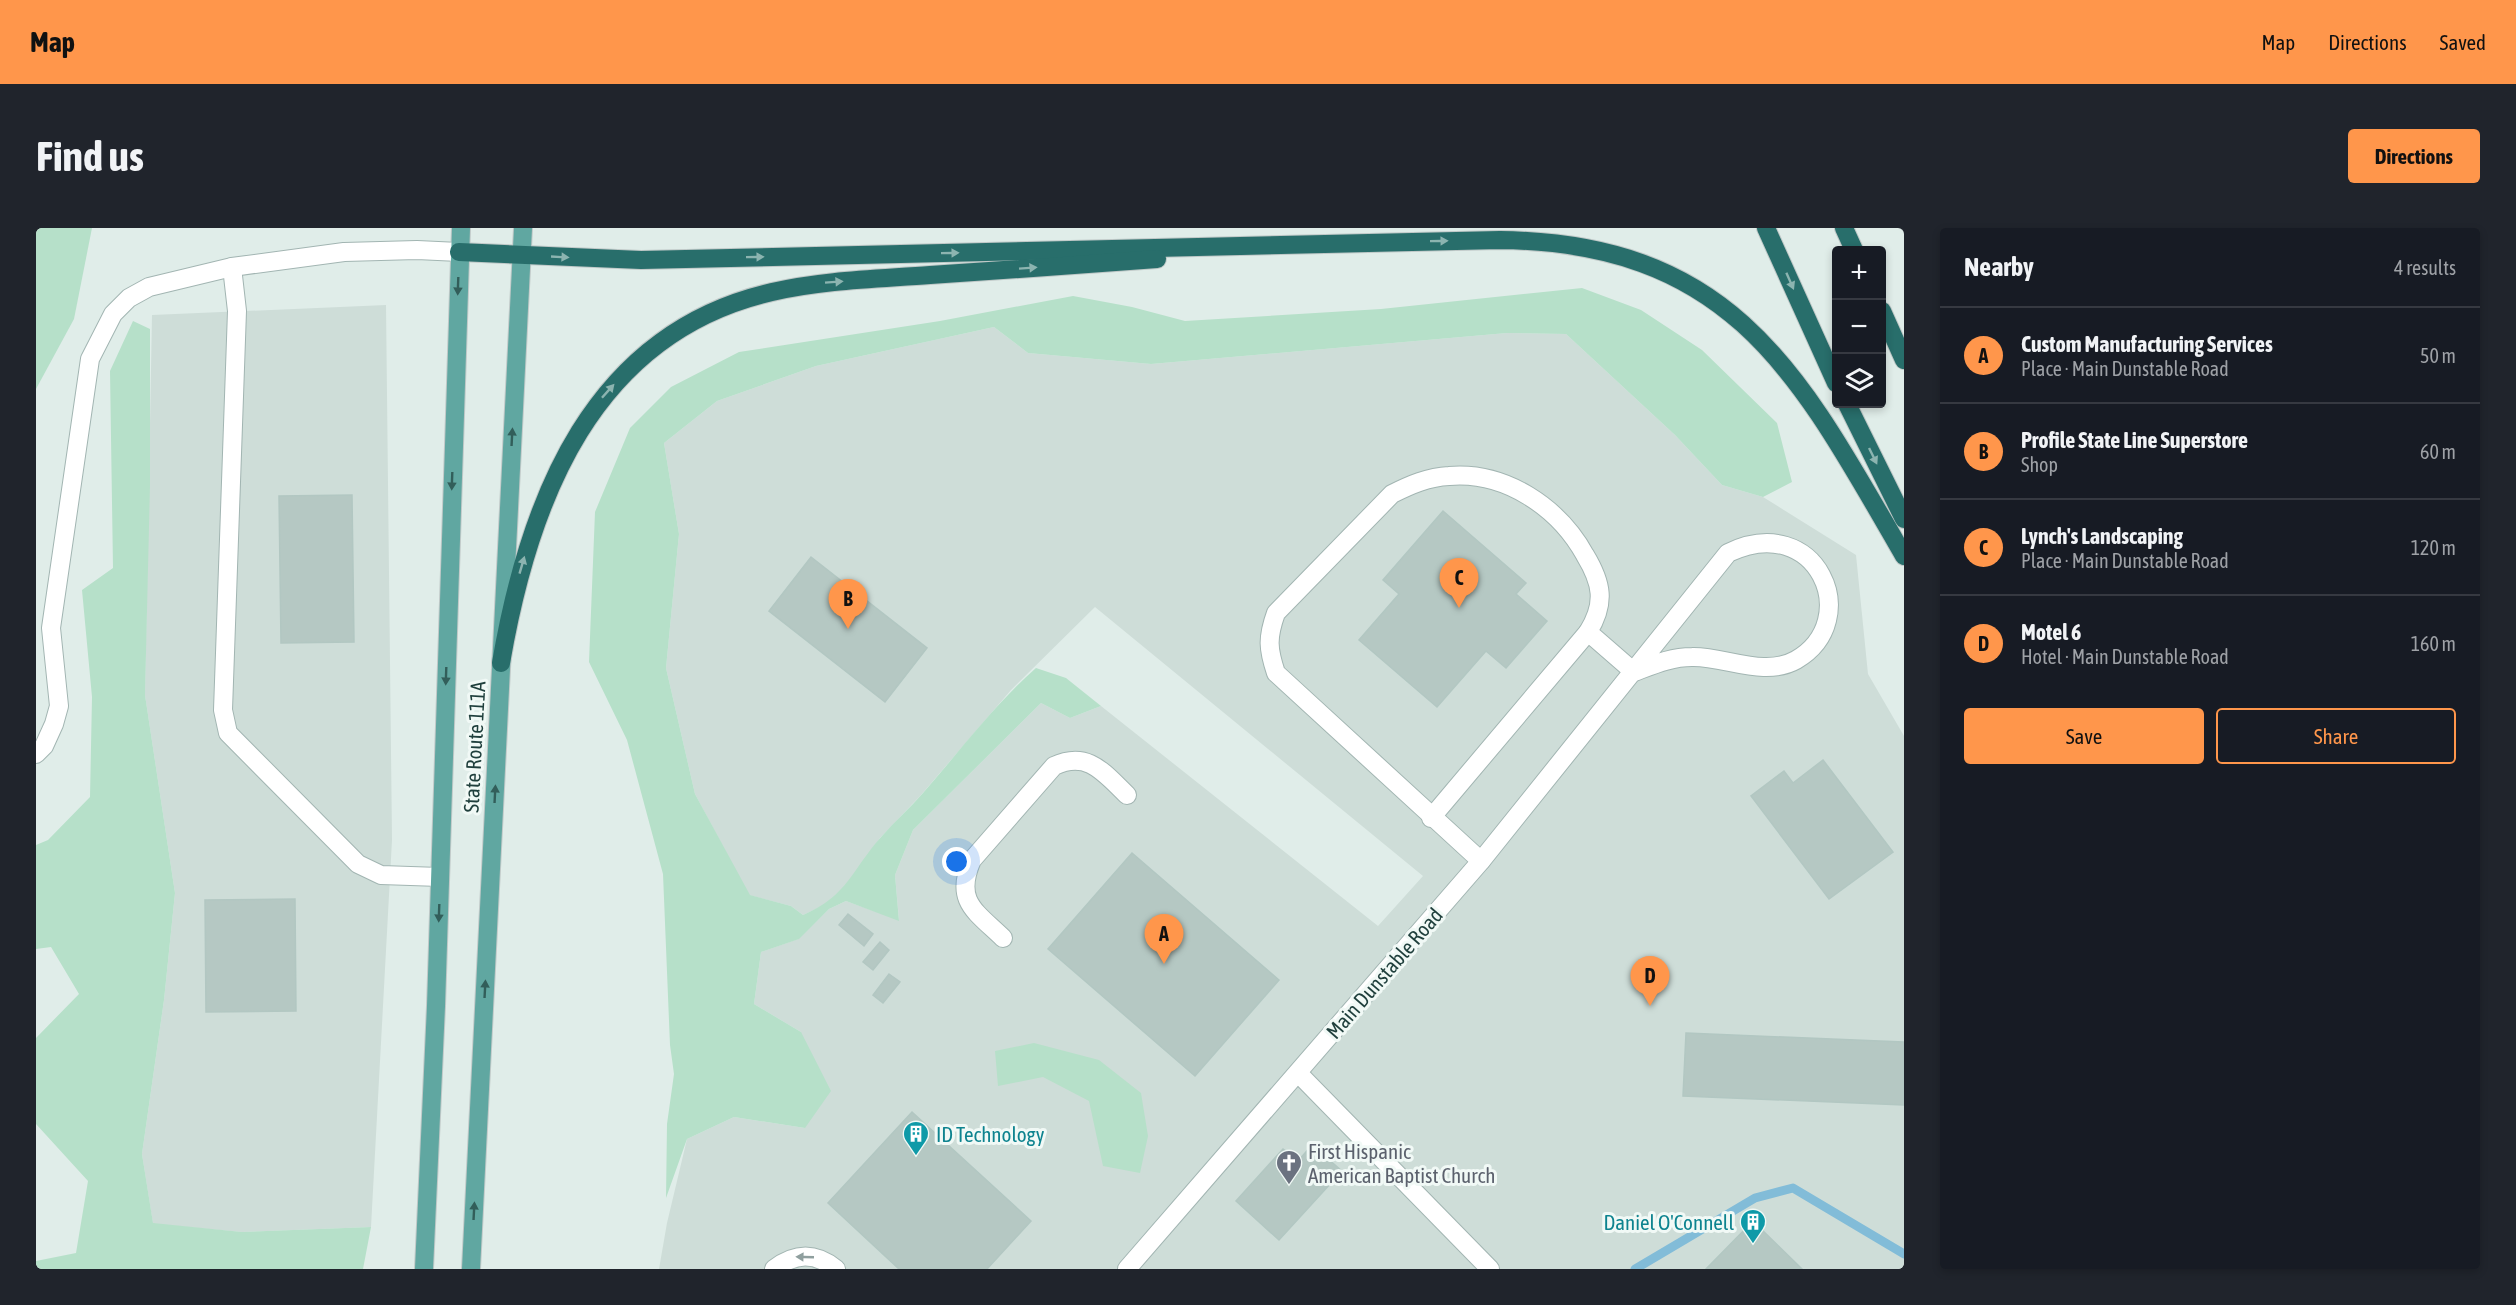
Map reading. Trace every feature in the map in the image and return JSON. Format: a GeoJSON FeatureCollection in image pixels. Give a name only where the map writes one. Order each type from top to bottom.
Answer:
{"type":"FeatureCollection","features":[{"type":"Feature","properties":{"kind":"highway"},"geometry":{"type":"LineString","coordinates":[[1766,228],[1832,374]]}},
{"type":"Feature","properties":{"kind":"highway"},"geometry":{"type":"LineString","coordinates":[[1844,228],[1852,246]]}},
{"type":"Feature","properties":{"kind":"highway"},"geometry":{"type":"LineString","coordinates":[[459,252],[641,260],[1500,240],[1572,244],[1640,262],[1704,294],[1758,336],[1799,384],[1830,429],[1904,556]]}},
{"type":"Feature","properties":{"kind":"highway"},"geometry":{"type":"LineString","coordinates":[[501,663],[514,594],[530,538],[549,486],[570,443],[597,404],[627,370],[660,343],[716,311],[770,292],[821,283],[1398,242]]}},
{"type":"Feature","properties":{"kind":"highway"},"geometry":{"type":"LineString","coordinates":[[1886,322],[1904,360]]}},
{"type":"Feature","properties":{"kind":"highway"},"geometry":{"type":"LineString","coordinates":[[1849,408],[1904,519]]}},
{"type":"Feature","properties":{"kind":"main road","name":"State Route 111A"},"geometry":{"type":"LineString","coordinates":[[424,1269],[440,877],[461,228]]}},
{"type":"Feature","properties":{"kind":"main road","name":"State Route 111A"},"geometry":{"type":"LineString","coordinates":[[471,1269],[523,228]]}},
{"type":"Feature","properties":{"kind":"street"},"geometry":{"type":"LineString","coordinates":[[36,754],[44,746],[59,706],[51,628],[90,359],[113,314],[129,298],[149,287],[232,267],[344,252],[417,250],[459,252]]}},
{"type":"Feature","properties":{"kind":"street"},"geometry":{"type":"LineString","coordinates":[[232,267],[237,311],[222,710],[228,733],[358,864],[381,875],[440,877]]}},
{"type":"Feature","properties":{"kind":"street"},"geometry":{"type":"LineString","coordinates":[[1431,818],[1588,632],[1598,615],[1601,597],[1595,572],[1572,532],[1547,507],[1515,489],[1484,479],[1450,475],[1415,482],[1392,494],[1276,614],[1268,633],[1270,655],[1276,674],[1431,818],[1481,861]]}},
{"type":"Feature","properties":{"kind":"street","name":"Main Dunstable Road"},"geometry":{"type":"LineString","coordinates":[[1127,1269],[1299,1074],[1367,991],[1481,861],[1728,552],[1747,543],[1767,541],[1788,545],[1806,556],[1820,571],[1828,590],[1829,611],[1823,631],[1811,648],[1794,661],[1774,667],[1692,657],[1658,663],[1634,672]]}},
{"type":"Feature","properties":{"kind":"street"},"geometry":{"type":"LineString","coordinates":[[1588,632],[1634,672]]}},
{"type":"Feature","properties":{"kind":"street"},"geometry":{"type":"LineString","coordinates":[[1003,938],[970,907],[964,895],[964,878],[972,860],[1054,766],[1067,760],[1086,761],[1102,770],[1127,795]]}},
{"type":"Feature","properties":{"kind":"street"},"geometry":{"type":"LineString","coordinates":[[1299,1074],[1490,1269]]}},
{"type":"Feature","properties":{"kind":"street"},"geometry":{"type":"LineString","coordinates":[[774,1269],[790,1258],[806,1255],[827,1261],[836,1269]]}},
{"type":"Feature","properties":{"kind":"shaded area"},"geometry":{"type":"Polygon","coordinates":[[[386,305],[392,840],[371,1227],[242,1232],[153,1224],[142,1154],[164,1000],[175,893],[145,695],[152,315],[386,305]]]}},
{"type":"Feature","properties":{"kind":"shaded area"},"geometry":{"type":"Polygon","coordinates":[[[994,327],[1028,353],[1151,364],[1507,333],[1566,334],[1675,435],[1722,485],[1763,497],[1856,555],[1868,674],[1904,736],[1904,1269],[659,1269],[667,1223],[687,1139],[734,1117],[805,1128],[801,1032],[754,1004],[761,952],[798,939],[829,909],[846,901],[899,920],[895,875],[913,830],[1041,703],[1070,718],[1101,706],[1378,926],[1423,876],[1095,607],[1011,690],[921,795],[880,838],[846,886],[825,905],[803,915],[791,906],[749,895],[695,794],[666,668],[679,534],[664,443],[717,401],[816,366],[994,327]]]}},
{"type":"Feature","properties":{"kind":"green space"},"geometry":{"type":"Polygon","coordinates":[[[36,228],[92,228],[74,319],[36,389],[36,228]]]}},
{"type":"Feature","properties":{"kind":"green space"},"geometry":{"type":"Polygon","coordinates":[[[1582,288],[1641,310],[1702,350],[1777,423],[1792,482],[1763,497],[1722,485],[1675,435],[1566,334],[1507,333],[1151,364],[1028,353],[994,327],[816,366],[717,401],[664,443],[679,534],[666,668],[695,794],[750,895],[791,906],[803,915],[830,899],[848,881],[882,836],[923,793],[992,713],[1036,668],[1066,678],[1101,706],[1070,718],[1041,703],[913,830],[895,875],[899,921],[846,901],[829,909],[799,939],[761,952],[754,1004],[801,1032],[831,1091],[805,1128],[734,1117],[687,1139],[666,1198],[667,1124],[674,1074],[670,1045],[663,874],[627,740],[589,662],[595,512],[630,428],[671,387],[739,352],[940,321],[1073,296],[1132,307],[1185,321],[1381,309],[1582,288]]]}},
{"type":"Feature","properties":{"kind":"green space"},"geometry":{"type":"Polygon","coordinates":[[[133,321],[150,329],[150,485],[145,695],[175,893],[164,1000],[142,1154],[153,1223],[242,1232],[371,1227],[363,1269],[36,1269],[36,1261],[76,1253],[88,1181],[36,1124],[36,1038],[79,994],[51,947],[36,949],[36,845],[48,840],[90,797],[92,697],[82,590],[113,568],[110,371],[133,321]]]}},
{"type":"Feature","properties":{"kind":"green space"},"geometry":{"type":"Polygon","coordinates":[[[1034,1043],[1099,1060],[1141,1093],[1148,1136],[1140,1173],[1103,1166],[1089,1101],[1043,1077],[998,1086],[995,1051],[1034,1043]]]}},
{"type":"Feature","properties":{"kind":"building"},"geometry":{"type":"Polygon","coordinates":[[[352,495],[354,642],[281,643],[279,496],[352,495]]]}},
{"type":"Feature","properties":{"kind":"building"},"geometry":{"type":"Polygon","coordinates":[[[1443,511],[1526,583],[1516,594],[1547,621],[1506,668],[1486,651],[1437,707],[1359,640],[1399,594],[1383,580],[1443,511]]]}},
{"type":"Feature","properties":{"kind":"building"},"geometry":{"type":"Polygon","coordinates":[[[811,557],[927,648],[885,702],[769,611],[811,557]]]}},
{"type":"Feature","properties":{"kind":"building"},"geometry":{"type":"Polygon","coordinates":[[[1823,760],[1893,852],[1829,899],[1751,796],[1784,771],[1793,783],[1823,760]]]}},
{"type":"Feature","properties":{"kind":"building"},"geometry":{"type":"Polygon","coordinates":[[[1132,853],[1279,980],[1195,1076],[1048,949],[1132,853]]]}},
{"type":"Feature","properties":{"kind":"building"},"geometry":{"type":"Polygon","coordinates":[[[295,899],[296,1011],[206,1012],[205,900],[295,899]]]}},
{"type":"Feature","properties":{"kind":"building"},"geometry":{"type":"Polygon","coordinates":[[[848,914],[873,934],[864,946],[839,925],[848,914]]]}},
{"type":"Feature","properties":{"kind":"building"},"geometry":{"type":"Polygon","coordinates":[[[880,942],[889,950],[873,970],[863,962],[880,942]]]}},
{"type":"Feature","properties":{"kind":"building"},"geometry":{"type":"Polygon","coordinates":[[[889,974],[900,982],[883,1003],[873,995],[889,974]]]}},
{"type":"Feature","properties":{"kind":"building"},"geometry":{"type":"Polygon","coordinates":[[[1686,1033],[1904,1042],[1904,1105],[1683,1096],[1686,1033]]]}},
{"type":"Feature","properties":{"kind":"building","name":"ID Technology"},"geometry":{"type":"Polygon","coordinates":[[[912,1112],[1031,1221],[987,1269],[899,1269],[828,1203],[912,1112]]]}},
{"type":"Feature","properties":{"kind":"building","name":"First Hispanic American Baptist Church"},"geometry":{"type":"Polygon","coordinates":[[[1312,1145],[1342,1171],[1279,1240],[1236,1201],[1283,1149],[1298,1161],[1312,1145]]]}},
{"type":"Feature","properties":{"kind":"building","name":"Daniel O'Connell"},"geometry":{"type":"Polygon","coordinates":[[[1753,1221],[1802,1269],[1706,1269],[1753,1221]]]}},
{"type":"Feature","properties":{"kind":"waterway"},"geometry":{"type":"LineString","coordinates":[[1635,1269],[1755,1198],[1793,1188],[1904,1254]]}},
{"type":"Feature","properties":{"kind":"place","name":"Lynch's Landscaping"},"geometry":{"type":"Point","coordinates":[1459,608]}},
{"type":"Feature","properties":{"kind":"place","name":"Profile State Line Superstore"},"geometry":{"type":"Point","coordinates":[848,629]}},
{"type":"Feature","properties":{"kind":"place","name":"Custom Manufacturing Services"},"geometry":{"type":"Point","coordinates":[1164,964]}},
{"type":"Feature","properties":{"kind":"place","name":"Motel 6"},"geometry":{"type":"Point","coordinates":[1650,1006]}},
{"type":"Feature","properties":{"kind":"place","name":"ID Technology"},"geometry":{"type":"Point","coordinates":[916,1157]}},
{"type":"Feature","properties":{"kind":"place","name":"First Hispanic American Baptist Church"},"geometry":{"type":"Point","coordinates":[1289,1186]}},
{"type":"Feature","properties":{"kind":"place","name":"Daniel O'Connell"},"geometry":{"type":"Point","coordinates":[1753,1245]}}]}
